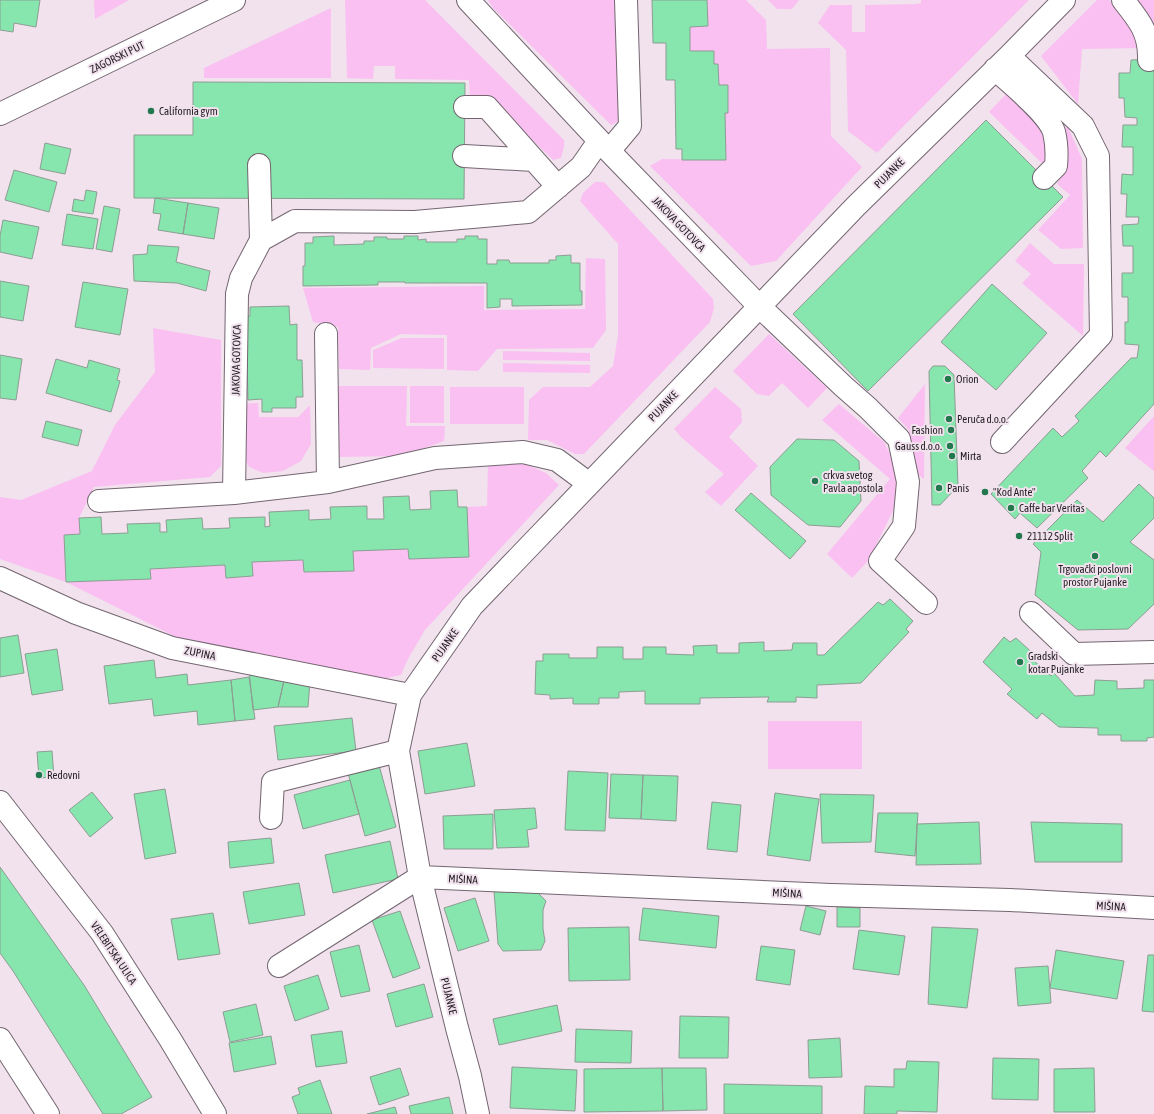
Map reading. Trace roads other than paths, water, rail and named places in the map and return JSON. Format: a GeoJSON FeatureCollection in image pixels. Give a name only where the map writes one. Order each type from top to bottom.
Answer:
{"type":"FeatureCollection","features":[{"type":"Feature","properties":{"kind":"street","name":"ZAGORSKI PUT"},"geometry":{"type":"LineString","coordinates":[[0,114],[234,0]]}},
{"type":"Feature","properties":{"kind":"street","name":"JAKOVA GOTOVCA"},"geometry":{"type":"LineString","coordinates":[[468,0],[604,146],[759,306],[899,439],[908,482],[904,526],[880,561],[926,603]]}},
{"type":"Feature","properties":{"kind":"street"},"geometry":{"type":"LineString","coordinates":[[259,165],[261,240],[295,221],[415,222],[528,212],[582,167],[604,146],[630,126],[626,0]]}},
{"type":"Feature","properties":{"kind":"street","name":"PUJANKE"},"geometry":{"type":"LineString","coordinates":[[478,1114],[470,1076],[420,877],[398,751],[410,695],[472,606],[588,483],[856,206],[1064,0]]}},
{"type":"Feature","properties":{"kind":"street"},"geometry":{"type":"LineString","coordinates":[[1123,0],[1142,25],[1150,49],[1149,60]]}},
{"type":"Feature","properties":{"kind":"street"},"geometry":{"type":"LineString","coordinates":[[1002,63],[1045,116],[1054,131],[1058,150],[1056,166],[1044,178]]}},
{"type":"Feature","properties":{"kind":"street"},"geometry":{"type":"LineString","coordinates":[[1002,63],[1082,126],[1098,156],[1101,335],[1002,442]]}},
{"type":"Feature","properties":{"kind":"street"},"geometry":{"type":"LineString","coordinates":[[464,107],[487,107],[558,187]]}},
{"type":"Feature","properties":{"kind":"street"},"geometry":{"type":"LineString","coordinates":[[464,156],[534,160]]}},
{"type":"Feature","properties":{"kind":"street","name":"JAKOVA GOTOVCA"},"geometry":{"type":"LineString","coordinates":[[234,493],[237,294],[242,278],[261,240]]}},
{"type":"Feature","properties":{"kind":"street"},"geometry":{"type":"LineString","coordinates":[[326,334],[328,482]]}},
{"type":"Feature","properties":{"kind":"street"},"geometry":{"type":"LineString","coordinates":[[99,501],[234,493],[328,482],[435,458],[523,452],[557,460],[588,483]]}},
{"type":"Feature","properties":{"kind":"street","name":"ZUPINA"},"geometry":{"type":"LineString","coordinates":[[0,578],[76,613],[172,648],[410,695]]}},
{"type":"Feature","properties":{"kind":"street"},"geometry":{"type":"LineString","coordinates":[[1031,614],[1074,654],[1154,652]]}},
{"type":"Feature","properties":{"kind":"street"},"geometry":{"type":"LineString","coordinates":[[271,818],[273,782],[398,751]]}},
{"type":"Feature","properties":{"kind":"street","name":"VELEBITSKA ULICA"},"geometry":{"type":"LineString","coordinates":[[0,802],[102,933],[170,1039],[215,1114]]}},
{"type":"Feature","properties":{"kind":"street"},"geometry":{"type":"LineString","coordinates":[[279,966],[420,877]]}},
{"type":"Feature","properties":{"kind":"street","name":"MIŠINA"},"geometry":{"type":"LineString","coordinates":[[420,877],[823,895],[1010,900],[1154,908]]}},
{"type":"Feature","properties":{"kind":"street"},"geometry":{"type":"LineString","coordinates":[[0,1039],[48,1114]]}},
{"type":"Feature","properties":{"kind":"place","name":"California gym"},"geometry":{"type":"Point","coordinates":[151,111]}},
{"type":"Feature","properties":{"kind":"place","name":"Orion"},"geometry":{"type":"Point","coordinates":[948,379]}},
{"type":"Feature","properties":{"kind":"place","name":"Peruča d.o.o."},"geometry":{"type":"Point","coordinates":[949,419]}},
{"type":"Feature","properties":{"kind":"place","name":"Fashion"},"geometry":{"type":"Point","coordinates":[951,430]}},
{"type":"Feature","properties":{"kind":"place","name":"Gauss d.o.o."},"geometry":{"type":"Point","coordinates":[950,446]}},
{"type":"Feature","properties":{"kind":"place","name":"Mirta"},"geometry":{"type":"Point","coordinates":[952,456]}},
{"type":"Feature","properties":{"kind":"place","name":"crkva svetog Pavla apostola"},"geometry":{"type":"Point","coordinates":[815,481]}},
{"type":"Feature","properties":{"kind":"place","name":"Panis"},"geometry":{"type":"Point","coordinates":[939,488]}},
{"type":"Feature","properties":{"kind":"place","name":"\"Kod Ante\""},"geometry":{"type":"Point","coordinates":[985,492]}},
{"type":"Feature","properties":{"kind":"place","name":"Caffe bar Veritas"},"geometry":{"type":"Point","coordinates":[1011,508]}},
{"type":"Feature","properties":{"kind":"place","name":"21112 Split"},"geometry":{"type":"Point","coordinates":[1019,536]}},
{"type":"Feature","properties":{"kind":"place","name":"Trgovački poslovni prostor Pujanke"},"geometry":{"type":"Point","coordinates":[1095,556]}},
{"type":"Feature","properties":{"kind":"place","name":"Gradski kotar Pujanke"},"geometry":{"type":"Point","coordinates":[1020,662]}},
{"type":"Feature","properties":{"kind":"place","name":"Redovni"},"geometry":{"type":"Point","coordinates":[39,775]}}]}
